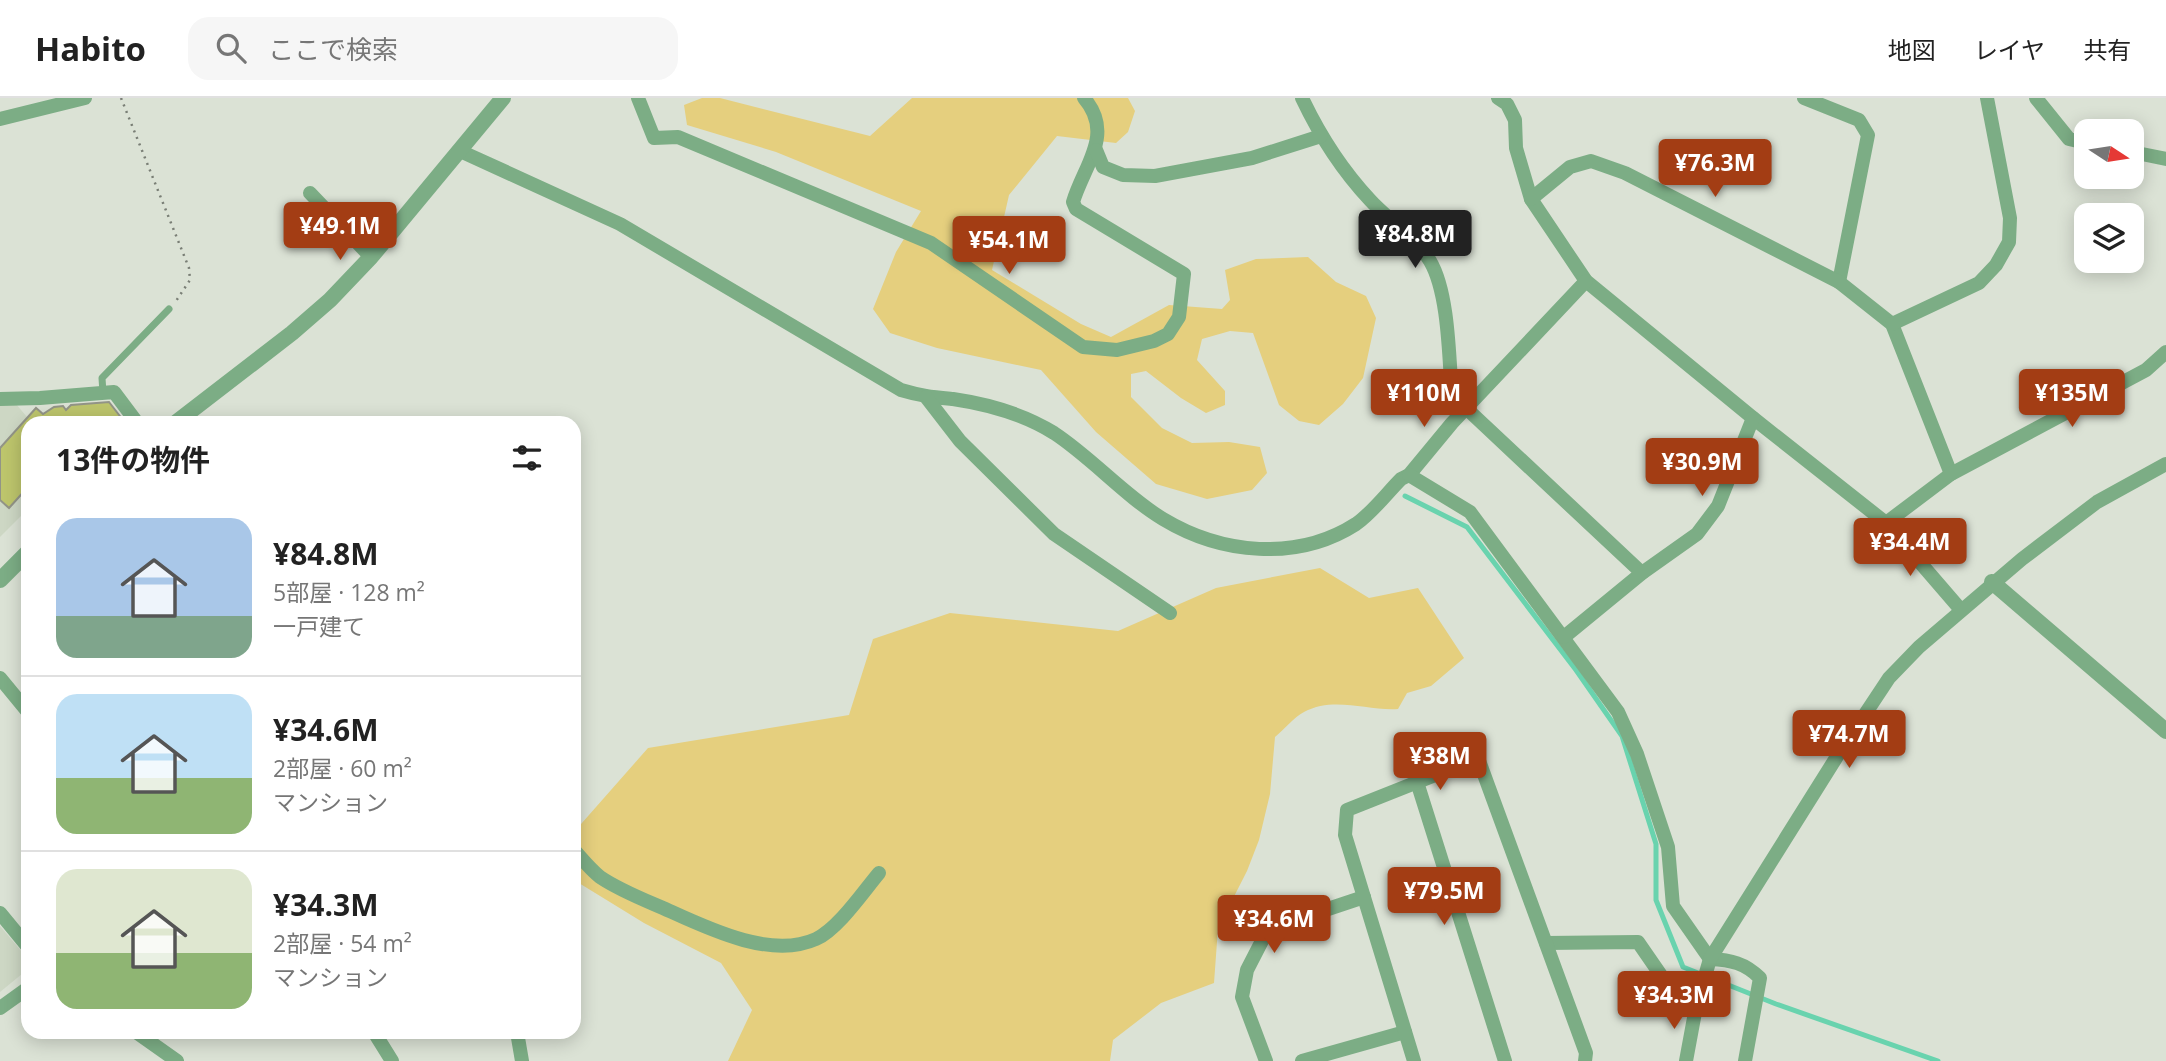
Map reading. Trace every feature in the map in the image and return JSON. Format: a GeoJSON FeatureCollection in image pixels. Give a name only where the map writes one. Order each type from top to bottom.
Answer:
{"type":"FeatureCollection","features":[{"type":"Feature","properties":{"kind":"street"},"geometry":{"type":"LineString","coordinates":[[0,119],[85,98]]}},
{"type":"Feature","properties":{"kind":"street"},"geometry":{"type":"LineString","coordinates":[[183,416],[292,333],[330,300],[371,257],[503,98]]}},
{"type":"Feature","properties":{"kind":"street"},"geometry":{"type":"LineString","coordinates":[[638,98],[654,138],[678,137],[931,243],[1083,347],[1117,350],[1154,341],[1168,334],[1179,317],[1184,274],[1076,209],[1073,202],[1079,183],[1096,150],[1099,124],[1084,98]]}},
{"type":"Feature","properties":{"kind":"street"},"geometry":{"type":"LineString","coordinates":[[1302,98],[1321,136],[1340,165],[1370,200],[1430,260],[1445,311],[1452,397],[1642,573]]}},
{"type":"Feature","properties":{"kind":"street"},"geometry":{"type":"LineString","coordinates":[[1804,98],[1859,120],[1868,135],[1839,282]]}},
{"type":"Feature","properties":{"kind":"street"},"geometry":{"type":"LineString","coordinates":[[1892,324],[1979,283],[1996,265],[2009,243],[2010,218],[1987,98]]}},
{"type":"Feature","properties":{"kind":"street"},"geometry":{"type":"LineString","coordinates":[[2036,98],[2068,139],[2074,140]]}},
{"type":"Feature","properties":{"kind":"street"},"geometry":{"type":"LineString","coordinates":[[1505,100],[1515,120],[1516,148],[1531,199],[1587,281],[1886,523],[1961,610]]}},
{"type":"Feature","properties":{"kind":"street"},"geometry":{"type":"LineString","coordinates":[[1096,150],[1103,167],[1123,175],[1155,176],[1252,158],[1321,136]]}},
{"type":"Feature","properties":{"kind":"street"},"geometry":{"type":"LineString","coordinates":[[460,151],[620,224],[901,390],[926,397],[954,399],[1004,410],[1053,432],[1163,519],[1209,541],[1249,550],[1292,549],[1318,542],[1356,523],[1401,479],[1409,475],[1452,423],[1587,281]]}},
{"type":"Feature","properties":{"kind":"street"},"geometry":{"type":"LineString","coordinates":[[2144,154],[2166,159]]}},
{"type":"Feature","properties":{"kind":"street"},"geometry":{"type":"LineString","coordinates":[[1531,199],[1570,167],[1591,161],[1625,173],[1839,282],[1892,324],[1951,474]]}},
{"type":"Feature","properties":{"kind":"street"},"geometry":{"type":"LineString","coordinates":[[310,193],[371,257]]}},
{"type":"Feature","properties":{"kind":"street"},"geometry":{"type":"LineString","coordinates":[[1886,523],[1951,474],[2146,370],[2166,352]]}},
{"type":"Feature","properties":{"kind":"street"},"geometry":{"type":"LineString","coordinates":[[0,399],[114,392],[132,416]]}},
{"type":"Feature","properties":{"kind":"street"},"geometry":{"type":"LineString","coordinates":[[926,397],[960,440],[1054,534],[1170,613]]}},
{"type":"Feature","properties":{"kind":"street"},"geometry":{"type":"LineString","coordinates":[[1564,637],[1642,573],[1697,534],[1718,506],[1753,418]]}},
{"type":"Feature","properties":{"kind":"street"},"geometry":{"type":"LineString","coordinates":[[1686,1061],[1696,1007],[1710,959],[1889,678],[1919,647],[1992,582],[2097,502],[2166,464]]}},
{"type":"Feature","properties":{"kind":"street"},"geometry":{"type":"LineString","coordinates":[[1409,475],[1470,512],[1618,712],[1637,754],[1668,847],[1673,906],[1710,959]]}},
{"type":"Feature","properties":{"kind":"street"},"geometry":{"type":"LineString","coordinates":[[0,580],[21,559]]}},
{"type":"Feature","properties":{"kind":"street"},"geometry":{"type":"LineString","coordinates":[[1992,582],[2166,731]]}},
{"type":"Feature","properties":{"kind":"street"},"geometry":{"type":"LineString","coordinates":[[0,678],[21,704]]}},
{"type":"Feature","properties":{"kind":"street"},"geometry":{"type":"LineString","coordinates":[[1414,1061],[1345,835],[1348,810],[1478,758],[1586,1054],[1585,1061]]}},
{"type":"Feature","properties":{"kind":"street"},"geometry":{"type":"LineString","coordinates":[[1418,782],[1505,1061]]}},
{"type":"Feature","properties":{"kind":"street"},"geometry":{"type":"LineString","coordinates":[[581,857],[600,876],[637,897],[725,936],[777,946],[802,945],[820,938],[879,873]]}},
{"type":"Feature","properties":{"kind":"street"},"geometry":{"type":"LineString","coordinates":[[1266,1061],[1242,997],[1247,970],[1265,935],[1283,924],[1364,897]]}},
{"type":"Feature","properties":{"kind":"street"},"geometry":{"type":"LineString","coordinates":[[0,913],[21,938]]}},
{"type":"Feature","properties":{"kind":"street"},"geometry":{"type":"LineString","coordinates":[[1546,943],[1638,942],[1676,997],[1696,1007]]}},
{"type":"Feature","properties":{"kind":"street"},"geometry":{"type":"LineString","coordinates":[[1710,959],[1742,964],[1760,978],[1745,1061]]}},
{"type":"Feature","properties":{"kind":"street"},"geometry":{"type":"LineString","coordinates":[[0,1008],[21,993]]}},
{"type":"Feature","properties":{"kind":"street"},"geometry":{"type":"LineString","coordinates":[[1303,1061],[1405,1032]]}},
{"type":"Feature","properties":{"kind":"street"},"geometry":{"type":"LineString","coordinates":[[146,1039],[177,1061]]}},
{"type":"Feature","properties":{"kind":"street"},"geometry":{"type":"LineString","coordinates":[[378,1039],[391,1061]]}},
{"type":"Feature","properties":{"kind":"street"},"geometry":{"type":"LineString","coordinates":[[518,1039],[522,1061]]}},
{"type":"Feature","properties":{"kind":"lane"},"geometry":{"type":"LineString","coordinates":[[103,393],[102,378],[169,309]]}},
{"type":"Feature","properties":{"kind":"path"},"geometry":{"type":"LineString","coordinates":[[121,98],[189,268],[190,280],[183,294],[169,309]]}},
{"type":"Feature","properties":{"kind":"shaded area"},"geometry":{"type":"Polygon","coordinates":[[[702,98],[720,98],[870,136],[912,98],[1128,98],[1135,111],[1128,132],[1116,143],[1057,136],[1009,195],[992,270],[1081,324],[1111,337],[1169,305],[1222,309],[1230,300],[1225,270],[1256,259],[1308,257],[1336,282],[1366,296],[1376,318],[1363,378],[1343,404],[1319,425],[1299,421],[1279,405],[1253,333],[1230,331],[1202,339],[1197,360],[1225,391],[1225,405],[1206,413],[1146,371],[1131,374],[1131,397],[1162,428],[1192,443],[1229,442],[1260,447],[1267,473],[1252,490],[1207,499],[1156,484],[1096,432],[1041,370],[937,348],[890,333],[873,309],[896,252],[921,211],[776,152],[687,125],[684,105],[702,98]]]}},
{"type":"Feature","properties":{"kind":"shaded area"},"geometry":{"type":"Polygon","coordinates":[[[16,404],[26,416],[21,416],[21,516],[0,537],[0,405],[16,404]]]}},
{"type":"Feature","properties":{"kind":"shaded area"},"geometry":{"type":"Polygon","coordinates":[[[1320,568],[1369,598],[1418,588],[1464,658],[1431,686],[1407,693],[1398,709],[1339,705],[1315,707],[1300,714],[1275,737],[1270,794],[1259,840],[1247,871],[1218,928],[1214,983],[1161,1003],[1113,1040],[1110,1061],[728,1061],[752,1010],[721,963],[644,923],[581,884],[581,824],[648,748],[849,715],[873,639],[950,613],[1118,631],[1216,588],[1320,568]]]}},
{"type":"Feature","properties":{"kind":"shaded area"},"geometry":{"type":"Polygon","coordinates":[[[0,926],[21,951],[21,975],[0,992],[0,926]]]}},
{"type":"Feature","properties":{"kind":"building"},"geometry":{"type":"Polygon","coordinates":[[[109,402],[120,416],[29,416],[36,408],[43,414],[54,407],[63,406],[66,410],[71,405],[109,402]]]}},
{"type":"Feature","properties":{"kind":"building"},"geometry":{"type":"Polygon","coordinates":[[[21,425],[21,495],[9,508],[0,500],[0,448],[21,425]]]}},
{"type":"Feature","properties":{"kind":"waterway"},"geometry":{"type":"LineString","coordinates":[[1405,496],[1467,527],[1576,670],[1622,736],[1656,844],[1656,900],[1683,967],[1776,1004],[1938,1061]]}}]}
